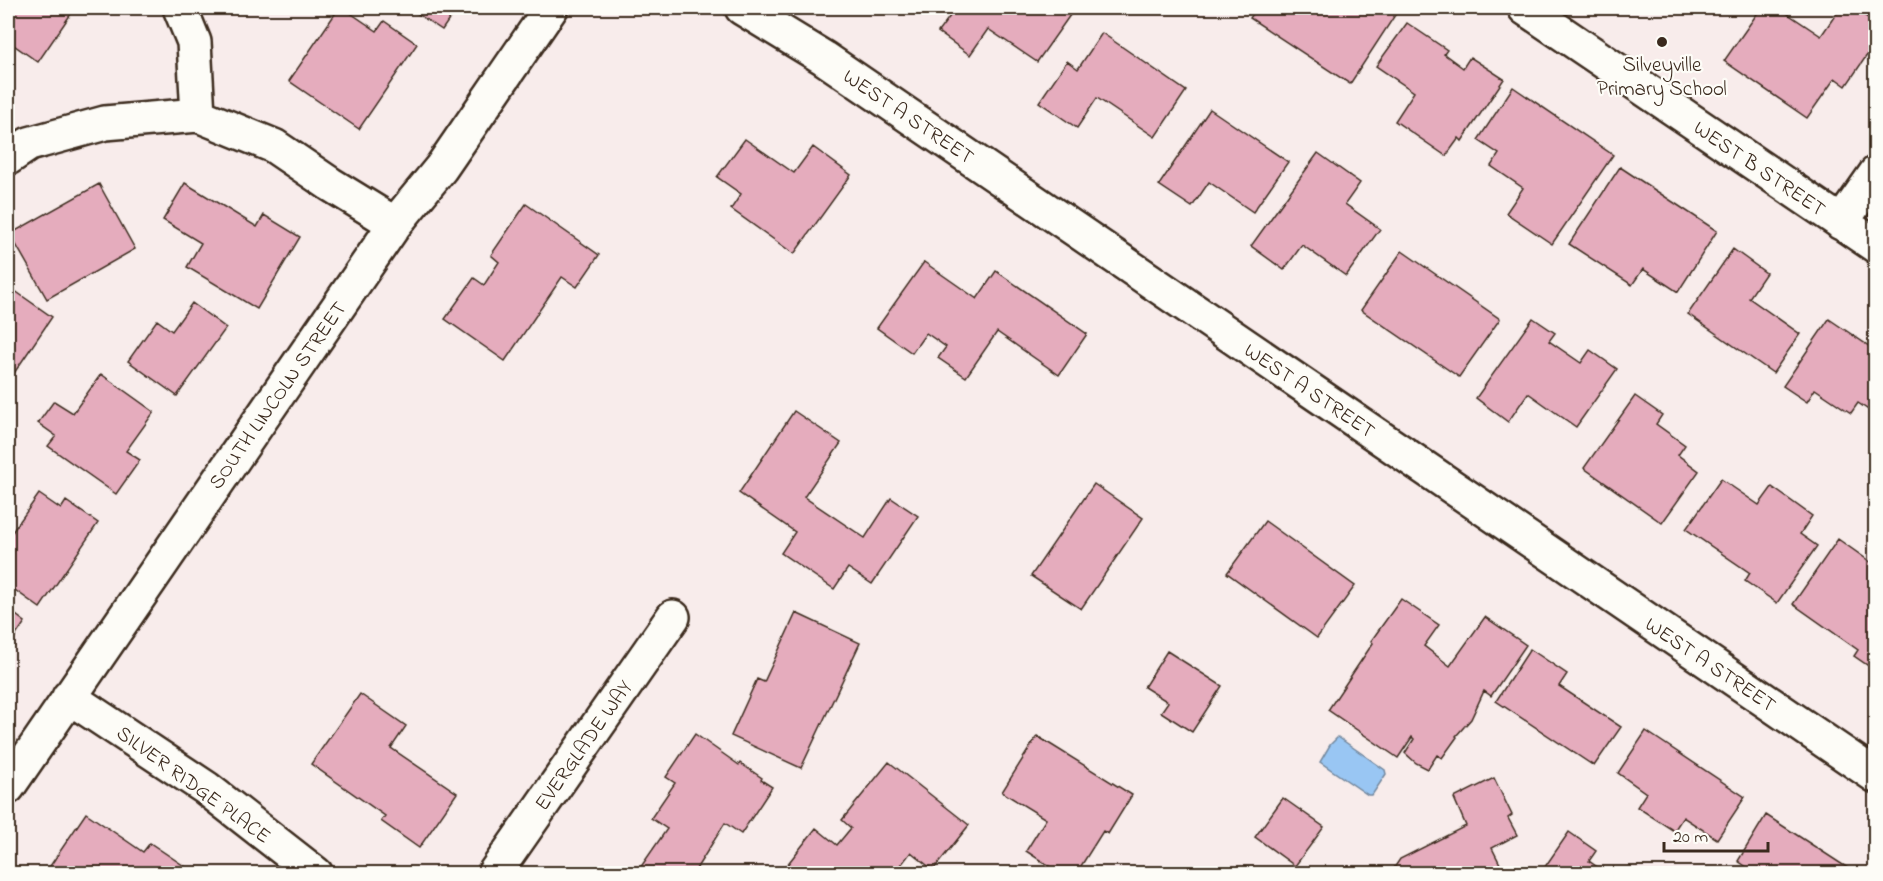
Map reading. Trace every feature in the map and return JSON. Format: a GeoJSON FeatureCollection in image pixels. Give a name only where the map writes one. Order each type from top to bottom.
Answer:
{"type":"FeatureCollection","features":[{"type":"Feature","properties":{"kind":"street"},"geometry":{"type":"LineString","coordinates":[[180,8],[194,42],[198,115]]}},
{"type":"Feature","properties":{"kind":"street","name":"SOUTH LINCOLN STREET"},"geometry":{"type":"LineString","coordinates":[[8,787],[395,224],[441,168],[551,8]]}},
{"type":"Feature","properties":{"kind":"street","name":"WEST A STREET"},"geometry":{"type":"LineString","coordinates":[[742,8],[824,58],[1875,776]]}},
{"type":"Feature","properties":{"kind":"street","name":"WEST B STREET"},"geometry":{"type":"LineString","coordinates":[[1525,8],[1875,246]]}},
{"type":"Feature","properties":{"kind":"street"},"geometry":{"type":"LineString","coordinates":[[8,158],[29,144],[105,123],[198,115],[274,146],[395,224]]}},
{"type":"Feature","properties":{"kind":"street"},"geometry":{"type":"LineString","coordinates":[[1841,223],[1875,173]]}},
{"type":"Feature","properties":{"kind":"street","name":"EVERGLADE WAY"},"geometry":{"type":"LineString","coordinates":[[494,873],[673,617]]}},
{"type":"Feature","properties":{"kind":"street","name":"SILVER RIDGE PLACE"},"geometry":{"type":"LineString","coordinates":[[69,697],[206,789],[316,873]]}},
{"type":"Feature","properties":{"kind":"water"},"geometry":{"type":"Polygon","coordinates":[[[1338,737],[1385,770],[1386,774],[1372,795],[1368,795],[1320,762],[1330,745],[1338,737]]]}},
{"type":"Feature","properties":{"kind":"building"},"geometry":{"type":"Polygon","coordinates":[[[8,8],[75,8],[38,62],[8,41],[8,8]]]}},
{"type":"Feature","properties":{"kind":"building"},"geometry":{"type":"Polygon","coordinates":[[[339,8],[343,8],[377,31],[384,21],[417,44],[359,129],[289,81],[339,8]]]}},
{"type":"Feature","properties":{"kind":"building"},"geometry":{"type":"Polygon","coordinates":[[[409,8],[457,8],[442,30],[409,8]]]}},
{"type":"Feature","properties":{"kind":"building"},"geometry":{"type":"Polygon","coordinates":[[[956,8],[1075,8],[1037,62],[988,29],[970,55],[938,32],[956,8]]]}},
{"type":"Feature","properties":{"kind":"building"},"geometry":{"type":"Polygon","coordinates":[[[1257,8],[1399,9],[1350,84],[1250,18],[1257,8]]]}},
{"type":"Feature","properties":{"kind":"building"},"geometry":{"type":"Polygon","coordinates":[[[1761,8],[1779,8],[1821,36],[1840,8],[1853,8],[1876,23],[1876,42],[1846,86],[1835,78],[1807,118],[1724,61],[1761,8]]]}},
{"type":"Feature","properties":{"kind":"building"},"geometry":{"type":"Polygon","coordinates":[[[1407,23],[1447,50],[1444,54],[1463,68],[1470,57],[1504,79],[1462,141],[1459,138],[1446,156],[1395,121],[1414,92],[1376,66],[1407,23]]]}},
{"type":"Feature","properties":{"kind":"building"},"geometry":{"type":"Polygon","coordinates":[[[1102,33],[1186,91],[1155,137],[1097,98],[1077,128],[1039,102],[1067,61],[1078,69],[1102,33]]]}},
{"type":"Feature","properties":{"kind":"building"},"geometry":{"type":"Polygon","coordinates":[[[1513,87],[1613,155],[1552,244],[1506,213],[1523,188],[1491,166],[1499,154],[1478,140],[1513,87]]]}},
{"type":"Feature","properties":{"kind":"building"},"geometry":{"type":"Polygon","coordinates":[[[1210,109],[1288,162],[1253,212],[1209,182],[1192,207],[1159,185],[1210,109]]]}},
{"type":"Feature","properties":{"kind":"building"},"geometry":{"type":"Polygon","coordinates":[[[745,139],[794,173],[813,147],[851,175],[794,254],[731,209],[741,194],[717,177],[745,139]]]}},
{"type":"Feature","properties":{"kind":"building"},"geometry":{"type":"Polygon","coordinates":[[[1318,153],[1360,183],[1345,204],[1380,229],[1346,276],[1302,245],[1284,270],[1251,246],[1318,153]]]}},
{"type":"Feature","properties":{"kind":"building"},"geometry":{"type":"Polygon","coordinates":[[[1620,167],[1717,231],[1678,292],[1643,269],[1632,285],[1569,244],[1620,167]]]}},
{"type":"Feature","properties":{"kind":"building"},"geometry":{"type":"Polygon","coordinates":[[[185,183],[257,227],[264,215],[300,237],[257,309],[187,267],[201,243],[163,220],[185,183]]]}},
{"type":"Feature","properties":{"kind":"building"},"geometry":{"type":"Polygon","coordinates":[[[99,184],[135,249],[47,299],[10,234],[99,184]]]}},
{"type":"Feature","properties":{"kind":"building"},"geometry":{"type":"Polygon","coordinates":[[[526,204],[599,255],[577,287],[562,277],[505,361],[445,319],[474,278],[484,285],[499,262],[491,255],[526,204]]]}},
{"type":"Feature","properties":{"kind":"building"},"geometry":{"type":"Polygon","coordinates":[[[1733,249],[1766,273],[1749,298],[1800,334],[1773,373],[1688,314],[1733,249]]]}},
{"type":"Feature","properties":{"kind":"building"},"geometry":{"type":"Polygon","coordinates":[[[1402,251],[1500,319],[1459,377],[1361,310],[1402,251]]]}},
{"type":"Feature","properties":{"kind":"building"},"geometry":{"type":"Polygon","coordinates":[[[924,262],[977,299],[996,271],[1087,334],[1059,375],[997,332],[966,377],[938,358],[946,347],[926,333],[912,353],[877,328],[924,262]]]}},
{"type":"Feature","properties":{"kind":"building"},"geometry":{"type":"Polygon","coordinates":[[[8,286],[52,317],[8,382],[8,286]]]}},
{"type":"Feature","properties":{"kind":"building"},"geometry":{"type":"Polygon","coordinates":[[[192,303],[226,328],[177,396],[128,361],[157,320],[172,331],[192,303]]]}},
{"type":"Feature","properties":{"kind":"building"},"geometry":{"type":"Polygon","coordinates":[[[1533,318],[1555,333],[1549,341],[1581,363],[1590,350],[1617,369],[1576,427],[1528,393],[1508,422],[1476,398],[1533,318]]]}},
{"type":"Feature","properties":{"kind":"building"},"geometry":{"type":"Polygon","coordinates":[[[1829,319],[1876,351],[1876,415],[1858,403],[1851,413],[1815,389],[1807,402],[1783,386],[1829,319]]]}},
{"type":"Feature","properties":{"kind":"building"},"geometry":{"type":"Polygon","coordinates":[[[101,374],[154,412],[126,451],[140,460],[116,494],[48,446],[56,436],[38,423],[54,401],[73,413],[101,374]]]}},
{"type":"Feature","properties":{"kind":"building"},"geometry":{"type":"Polygon","coordinates":[[[1635,396],[1662,415],[1656,424],[1685,445],[1678,455],[1699,471],[1662,523],[1584,468],[1635,396]]]}},
{"type":"Feature","properties":{"kind":"building"},"geometry":{"type":"Polygon","coordinates":[[[794,411],[841,443],[804,497],[865,538],[891,498],[918,516],[872,584],[848,568],[834,589],[781,553],[795,532],[739,493],[794,411]]]}},
{"type":"Feature","properties":{"kind":"building"},"geometry":{"type":"Polygon","coordinates":[[[1721,479],[1759,505],[1772,487],[1812,516],[1800,534],[1817,546],[1777,603],[1745,581],[1750,573],[1686,529],[1721,479]]]}},
{"type":"Feature","properties":{"kind":"building"},"geometry":{"type":"Polygon","coordinates":[[[1094,484],[1143,518],[1081,609],[1031,576],[1094,484]]]}},
{"type":"Feature","properties":{"kind":"building"},"geometry":{"type":"Polygon","coordinates":[[[39,494],[61,509],[66,501],[98,523],[40,608],[8,585],[8,538],[39,494]]]}},
{"type":"Feature","properties":{"kind":"building"},"geometry":{"type":"Polygon","coordinates":[[[1265,521],[1355,586],[1317,638],[1227,573],[1265,521]]]}},
{"type":"Feature","properties":{"kind":"building"},"geometry":{"type":"Polygon","coordinates":[[[1838,539],[1876,566],[1876,671],[1854,656],[1858,650],[1793,604],[1838,539]]]}},
{"type":"Feature","properties":{"kind":"building"},"geometry":{"type":"Polygon","coordinates":[[[1401,599],[1439,625],[1424,646],[1450,666],[1485,617],[1526,645],[1491,696],[1484,691],[1471,719],[1456,736],[1442,758],[1437,755],[1428,769],[1416,763],[1405,753],[1414,739],[1412,737],[1398,758],[1328,710],[1373,643],[1371,641],[1401,599]]]}},
{"type":"Feature","properties":{"kind":"building"},"geometry":{"type":"Polygon","coordinates":[[[8,609],[25,622],[8,647],[8,609]]]}},
{"type":"Feature","properties":{"kind":"building"},"geometry":{"type":"Polygon","coordinates":[[[796,613],[860,643],[801,768],[731,736],[757,679],[764,682],[796,613]]]}},
{"type":"Feature","properties":{"kind":"building"},"geometry":{"type":"Polygon","coordinates":[[[1530,649],[1567,674],[1559,686],[1621,727],[1594,766],[1496,701],[1530,649]]]}},
{"type":"Feature","properties":{"kind":"building"},"geometry":{"type":"Polygon","coordinates":[[[1167,651],[1222,686],[1192,732],[1161,712],[1168,702],[1144,687],[1167,651]]]}},
{"type":"Feature","properties":{"kind":"building"},"geometry":{"type":"Polygon","coordinates":[[[360,694],[406,726],[391,748],[457,793],[419,848],[381,821],[385,816],[311,764],[360,694]]]}},
{"type":"Feature","properties":{"kind":"building"},"geometry":{"type":"Polygon","coordinates":[[[1646,731],[1745,797],[1717,839],[1683,817],[1674,831],[1637,807],[1646,793],[1618,773],[1646,731]]]}},
{"type":"Feature","properties":{"kind":"building"},"geometry":{"type":"Polygon","coordinates":[[[695,734],[772,787],[741,834],[725,823],[693,874],[648,874],[640,868],[667,829],[651,818],[675,783],[666,777],[695,734]]]}},
{"type":"Feature","properties":{"kind":"building"},"geometry":{"type":"Polygon","coordinates":[[[1037,736],[1132,795],[1108,834],[1103,831],[1076,874],[1061,874],[1026,851],[1046,819],[1002,792],[1037,736]]]}},
{"type":"Feature","properties":{"kind":"building"},"geometry":{"type":"Polygon","coordinates":[[[889,762],[969,825],[933,870],[911,852],[894,874],[788,874],[783,870],[816,828],[837,845],[851,828],[842,820],[889,762]]]}},
{"type":"Feature","properties":{"kind":"building"},"geometry":{"type":"Polygon","coordinates":[[[1494,778],[1512,815],[1508,818],[1517,835],[1492,848],[1505,874],[1390,874],[1400,859],[1466,826],[1454,798],[1494,778]]]}},
{"type":"Feature","properties":{"kind":"building"},"geometry":{"type":"Polygon","coordinates":[[[1283,798],[1324,827],[1295,866],[1255,837],[1283,798]]]}},
{"type":"Feature","properties":{"kind":"building"},"geometry":{"type":"Polygon","coordinates":[[[86,813],[143,852],[150,843],[196,874],[54,874],[48,869],[86,813]]]}},
{"type":"Feature","properties":{"kind":"building"},"geometry":{"type":"Polygon","coordinates":[[[1766,815],[1857,874],[1757,874],[1738,861],[1766,815]]]}},
{"type":"Feature","properties":{"kind":"building"},"geometry":{"type":"Polygon","coordinates":[[[1569,832],[1596,851],[1589,861],[1607,874],[1540,874],[1569,832]]]}},
{"type":"Feature","properties":{"kind":"place","name":"Silveyville Primary School"},"geometry":{"type":"Point","coordinates":[1662,42]}}]}
